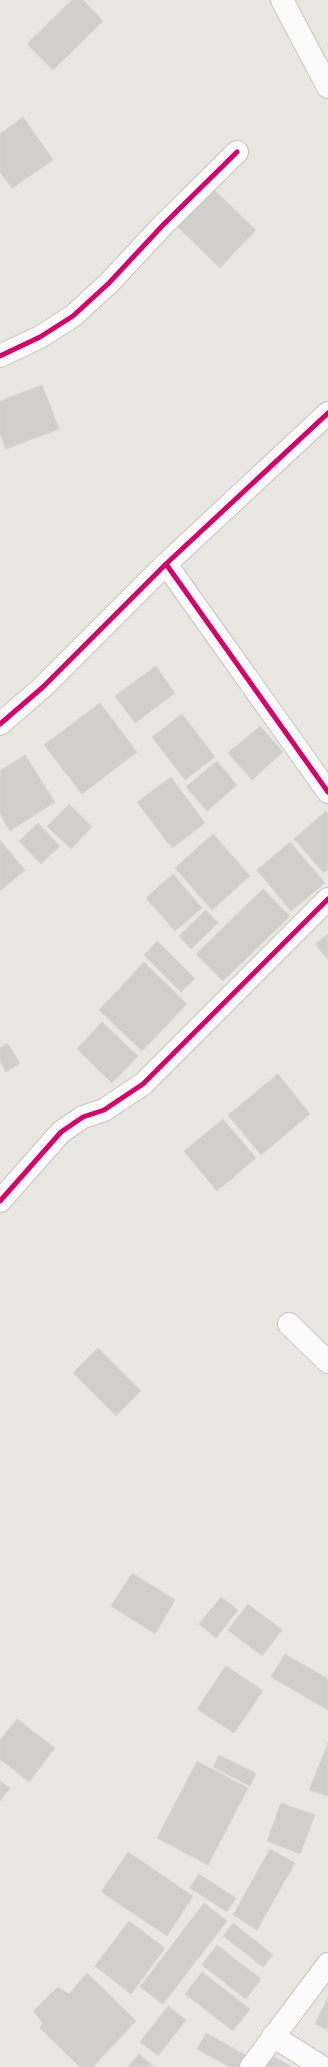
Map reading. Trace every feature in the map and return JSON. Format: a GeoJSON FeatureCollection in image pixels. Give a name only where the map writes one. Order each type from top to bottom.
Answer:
{"type":"FeatureCollection","features":[{"type":"Feature","properties":{"kind":"street"},"geometry":{"type":"LineString","coordinates":[[282,0],[328,86]]}},
{"type":"Feature","properties":{"kind":"street"},"geometry":{"type":"LineString","coordinates":[[0,356],[40,337],[73,316],[109,283],[163,225],[237,152]]}},
{"type":"Feature","properties":{"kind":"street"},"geometry":{"type":"LineString","coordinates":[[0,724],[43,687],[166,564],[328,413]]}},
{"type":"Feature","properties":{"kind":"street"},"geometry":{"type":"LineString","coordinates":[[166,564],[328,792]]}},
{"type":"Feature","properties":{"kind":"street"},"geometry":{"type":"LineString","coordinates":[[0,1201],[61,1132],[83,1117],[104,1110],[143,1084],[328,899]]}},
{"type":"Feature","properties":{"kind":"street"},"geometry":{"type":"LineString","coordinates":[[289,1324],[328,1362]]}},
{"type":"Feature","properties":{"kind":"street"},"geometry":{"type":"LineString","coordinates":[[250,2067],[328,1964]]}},
{"type":"Feature","properties":{"kind":"street"},"geometry":{"type":"LineString","coordinates":[[273,2036],[322,2067]]}},
{"type":"Feature","properties":{"kind":"building"},"geometry":{"type":"Polygon","coordinates":[[[72,0],[83,0],[103,21],[53,70],[27,44],[72,0]]]}},
{"type":"Feature","properties":{"kind":"building"},"geometry":{"type":"Polygon","coordinates":[[[23,117],[53,160],[12,188],[0,172],[0,134],[23,117]]]}},
{"type":"Feature","properties":{"kind":"building"},"geometry":{"type":"Polygon","coordinates":[[[213,189],[256,230],[220,268],[177,226],[213,189]]]}},
{"type":"Feature","properties":{"kind":"building"},"geometry":{"type":"Polygon","coordinates":[[[42,385],[59,429],[6,449],[0,433],[0,401],[42,385]]]}},
{"type":"Feature","properties":{"kind":"building"},"geometry":{"type":"Polygon","coordinates":[[[156,666],[175,693],[135,723],[115,696],[156,666]]]}},
{"type":"Feature","properties":{"kind":"building"},"geometry":{"type":"Polygon","coordinates":[[[100,703],[137,752],[82,794],[44,745],[100,703]]]}},
{"type":"Feature","properties":{"kind":"building"},"geometry":{"type":"Polygon","coordinates":[[[182,714],[215,757],[185,780],[152,737],[182,714]]]}},
{"type":"Feature","properties":{"kind":"building"},"geometry":{"type":"Polygon","coordinates":[[[260,726],[283,752],[252,780],[228,753],[260,726]]]}},
{"type":"Feature","properties":{"kind":"building"},"geometry":{"type":"Polygon","coordinates":[[[25,755],[55,802],[10,831],[0,814],[0,771],[25,755]]]}},
{"type":"Feature","properties":{"kind":"building"},"geometry":{"type":"Polygon","coordinates":[[[217,761],[237,785],[207,811],[186,787],[217,761]]]}},
{"type":"Feature","properties":{"kind":"building"},"geometry":{"type":"Polygon","coordinates":[[[171,777],[205,823],[172,848],[137,802],[171,777]]]}},
{"type":"Feature","properties":{"kind":"building"},"geometry":{"type":"Polygon","coordinates":[[[69,804],[92,827],[71,849],[47,826],[69,804]]]}},
{"type":"Feature","properties":{"kind":"building"},"geometry":{"type":"Polygon","coordinates":[[[326,811],[328,814],[328,869],[324,873],[294,839],[326,811]]]}},
{"type":"Feature","properties":{"kind":"building"},"geometry":{"type":"Polygon","coordinates":[[[38,823],[60,846],[41,864],[19,841],[38,823]]]}},
{"type":"Feature","properties":{"kind":"building"},"geometry":{"type":"Polygon","coordinates":[[[213,834],[250,876],[212,910],[175,868],[213,834]]]}},
{"type":"Feature","properties":{"kind":"building"},"geometry":{"type":"Polygon","coordinates":[[[0,840],[25,870],[0,891],[0,840]]]}},
{"type":"Feature","properties":{"kind":"building"},"geometry":{"type":"Polygon","coordinates":[[[290,842],[325,883],[291,911],[257,870],[290,842]]]}},
{"type":"Feature","properties":{"kind":"building"},"geometry":{"type":"Polygon","coordinates":[[[173,874],[202,908],[175,931],[146,898],[173,874]]]}},
{"type":"Feature","properties":{"kind":"building"},"geometry":{"type":"Polygon","coordinates":[[[263,889],[290,916],[223,981],[196,954],[263,889]]]}},
{"type":"Feature","properties":{"kind":"building"},"geometry":{"type":"Polygon","coordinates":[[[206,910],[218,923],[191,949],[179,936],[206,910]]]}},
{"type":"Feature","properties":{"kind":"building"},"geometry":{"type":"Polygon","coordinates":[[[328,934],[328,960],[315,944],[328,934]]]}},
{"type":"Feature","properties":{"kind":"building"},"geometry":{"type":"Polygon","coordinates":[[[157,941],[195,979],[181,992],[144,955],[157,941]]]}},
{"type":"Feature","properties":{"kind":"building"},"geometry":{"type":"Polygon","coordinates":[[[144,962],[187,1004],[142,1051],[99,1010],[144,962]]]}},
{"type":"Feature","properties":{"kind":"building"},"geometry":{"type":"Polygon","coordinates":[[[102,1022],[138,1056],[112,1083],[77,1049],[102,1022]]]}},
{"type":"Feature","properties":{"kind":"building"},"geometry":{"type":"Polygon","coordinates":[[[7,1043],[20,1063],[6,1072],[0,1062],[0,1048],[7,1043]]]}},
{"type":"Feature","properties":{"kind":"building"},"geometry":{"type":"Polygon","coordinates":[[[278,1074],[310,1114],[261,1155],[228,1115],[278,1074]]]}},
{"type":"Feature","properties":{"kind":"building"},"geometry":{"type":"Polygon","coordinates":[[[223,1119],[256,1158],[217,1191],[184,1151],[223,1119]]]}},
{"type":"Feature","properties":{"kind":"building"},"geometry":{"type":"Polygon","coordinates":[[[98,1348],[141,1391],[116,1416],[73,1373],[98,1348]]]}},
{"type":"Feature","properties":{"kind":"building"},"geometry":{"type":"Polygon","coordinates":[[[132,1573],[175,1600],[155,1634],[111,1606],[132,1573]]]}},
{"type":"Feature","properties":{"kind":"building"},"geometry":{"type":"Polygon","coordinates":[[[221,1597],[238,1610],[216,1638],[199,1624],[221,1597]]]}},
{"type":"Feature","properties":{"kind":"building"},"geometry":{"type":"Polygon","coordinates":[[[248,1604],[282,1630],[262,1656],[228,1630],[248,1604]]]}},
{"type":"Feature","properties":{"kind":"building"},"geometry":{"type":"Polygon","coordinates":[[[285,1654],[328,1679],[328,1710],[271,1677],[285,1654]]]}},
{"type":"Feature","properties":{"kind":"building"},"geometry":{"type":"Polygon","coordinates":[[[226,1666],[263,1691],[234,1733],[197,1709],[226,1666]]]}},
{"type":"Feature","properties":{"kind":"building"},"geometry":{"type":"Polygon","coordinates":[[[17,1719],[55,1748],[29,1782],[0,1759],[0,1740],[17,1719]]]}},
{"type":"Feature","properties":{"kind":"building"},"geometry":{"type":"Polygon","coordinates":[[[328,1743],[328,1796],[309,1790],[328,1743]]]}},
{"type":"Feature","properties":{"kind":"building"},"geometry":{"type":"Polygon","coordinates":[[[219,1755],[256,1773],[250,1786],[213,1767],[219,1755]]]}},
{"type":"Feature","properties":{"kind":"building"},"geometry":{"type":"Polygon","coordinates":[[[197,1761],[248,1788],[208,1865],[157,1838],[197,1761]]]}},
{"type":"Feature","properties":{"kind":"building"},"geometry":{"type":"Polygon","coordinates":[[[0,1781],[10,1788],[0,1801],[0,1781]]]}},
{"type":"Feature","properties":{"kind":"building"},"geometry":{"type":"Polygon","coordinates":[[[281,1803],[315,1815],[300,1854],[267,1841],[281,1803]]]}},
{"type":"Feature","properties":{"kind":"building"},"geometry":{"type":"Polygon","coordinates":[[[270,1849],[295,1863],[257,1930],[233,1915],[270,1849]]]}},
{"type":"Feature","properties":{"kind":"building"},"geometry":{"type":"Polygon","coordinates":[[[128,1852],[193,1896],[167,1936],[101,1892],[128,1852]]]}},
{"type":"Feature","properties":{"kind":"building"},"geometry":{"type":"Polygon","coordinates":[[[199,1874],[236,1898],[227,1912],[190,1888],[199,1874]]]}},
{"type":"Feature","properties":{"kind":"building"},"geometry":{"type":"Polygon","coordinates":[[[204,1903],[227,1921],[163,2004],[140,1987],[204,1903]]]}},
{"type":"Feature","properties":{"kind":"building"},"geometry":{"type":"Polygon","coordinates":[[[129,1921],[165,1948],[131,1994],[95,1966],[129,1921]]]}},
{"type":"Feature","properties":{"kind":"building"},"geometry":{"type":"Polygon","coordinates":[[[233,1923],[273,1955],[263,1967],[223,1936],[233,1923]]]}},
{"type":"Feature","properties":{"kind":"building"},"geometry":{"type":"Polygon","coordinates":[[[217,1945],[261,1979],[246,1999],[202,1965],[217,1945]]]}},
{"type":"Feature","properties":{"kind":"building"},"geometry":{"type":"Polygon","coordinates":[[[202,1972],[250,2009],[233,2031],[185,1994],[202,1972]]]}},
{"type":"Feature","properties":{"kind":"building"},"geometry":{"type":"Polygon","coordinates":[[[87,1973],[136,2021],[93,2067],[80,2067],[40,2028],[43,2023],[33,2011],[58,1987],[69,1994],[87,1973]]]}},
{"type":"Feature","properties":{"kind":"building"},"geometry":{"type":"Polygon","coordinates":[[[328,1997],[328,2030],[315,2024],[328,1997]]]}},
{"type":"Feature","properties":{"kind":"building"},"geometry":{"type":"Polygon","coordinates":[[[168,2006],[186,2020],[158,2056],[140,2042],[168,2006]]]}},
{"type":"Feature","properties":{"kind":"building"},"geometry":{"type":"Polygon","coordinates":[[[206,2033],[247,2056],[241,2067],[229,2067],[197,2049],[206,2033]]]}},
{"type":"Feature","properties":{"kind":"building"},"geometry":{"type":"Polygon","coordinates":[[[266,2052],[292,2067],[257,2067],[266,2052]]]}},
{"type":"Feature","properties":{"kind":"building"},"geometry":{"type":"Polygon","coordinates":[[[139,2054],[154,2067],[128,2067],[139,2054]]]}},
{"type":"Feature","properties":{"kind":"cycle path"},"geometry":{"type":"LineString","coordinates":[[0,356],[40,337],[73,316],[109,283],[163,225],[237,152]]}},
{"type":"Feature","properties":{"kind":"cycle path"},"geometry":{"type":"LineString","coordinates":[[0,724],[43,687],[166,564],[328,413]]}},
{"type":"Feature","properties":{"kind":"cycle path"},"geometry":{"type":"LineString","coordinates":[[166,564],[328,792]]}},
{"type":"Feature","properties":{"kind":"cycle path"},"geometry":{"type":"LineString","coordinates":[[0,1201],[61,1132],[83,1117],[104,1110],[143,1084],[328,899]]}}]}
